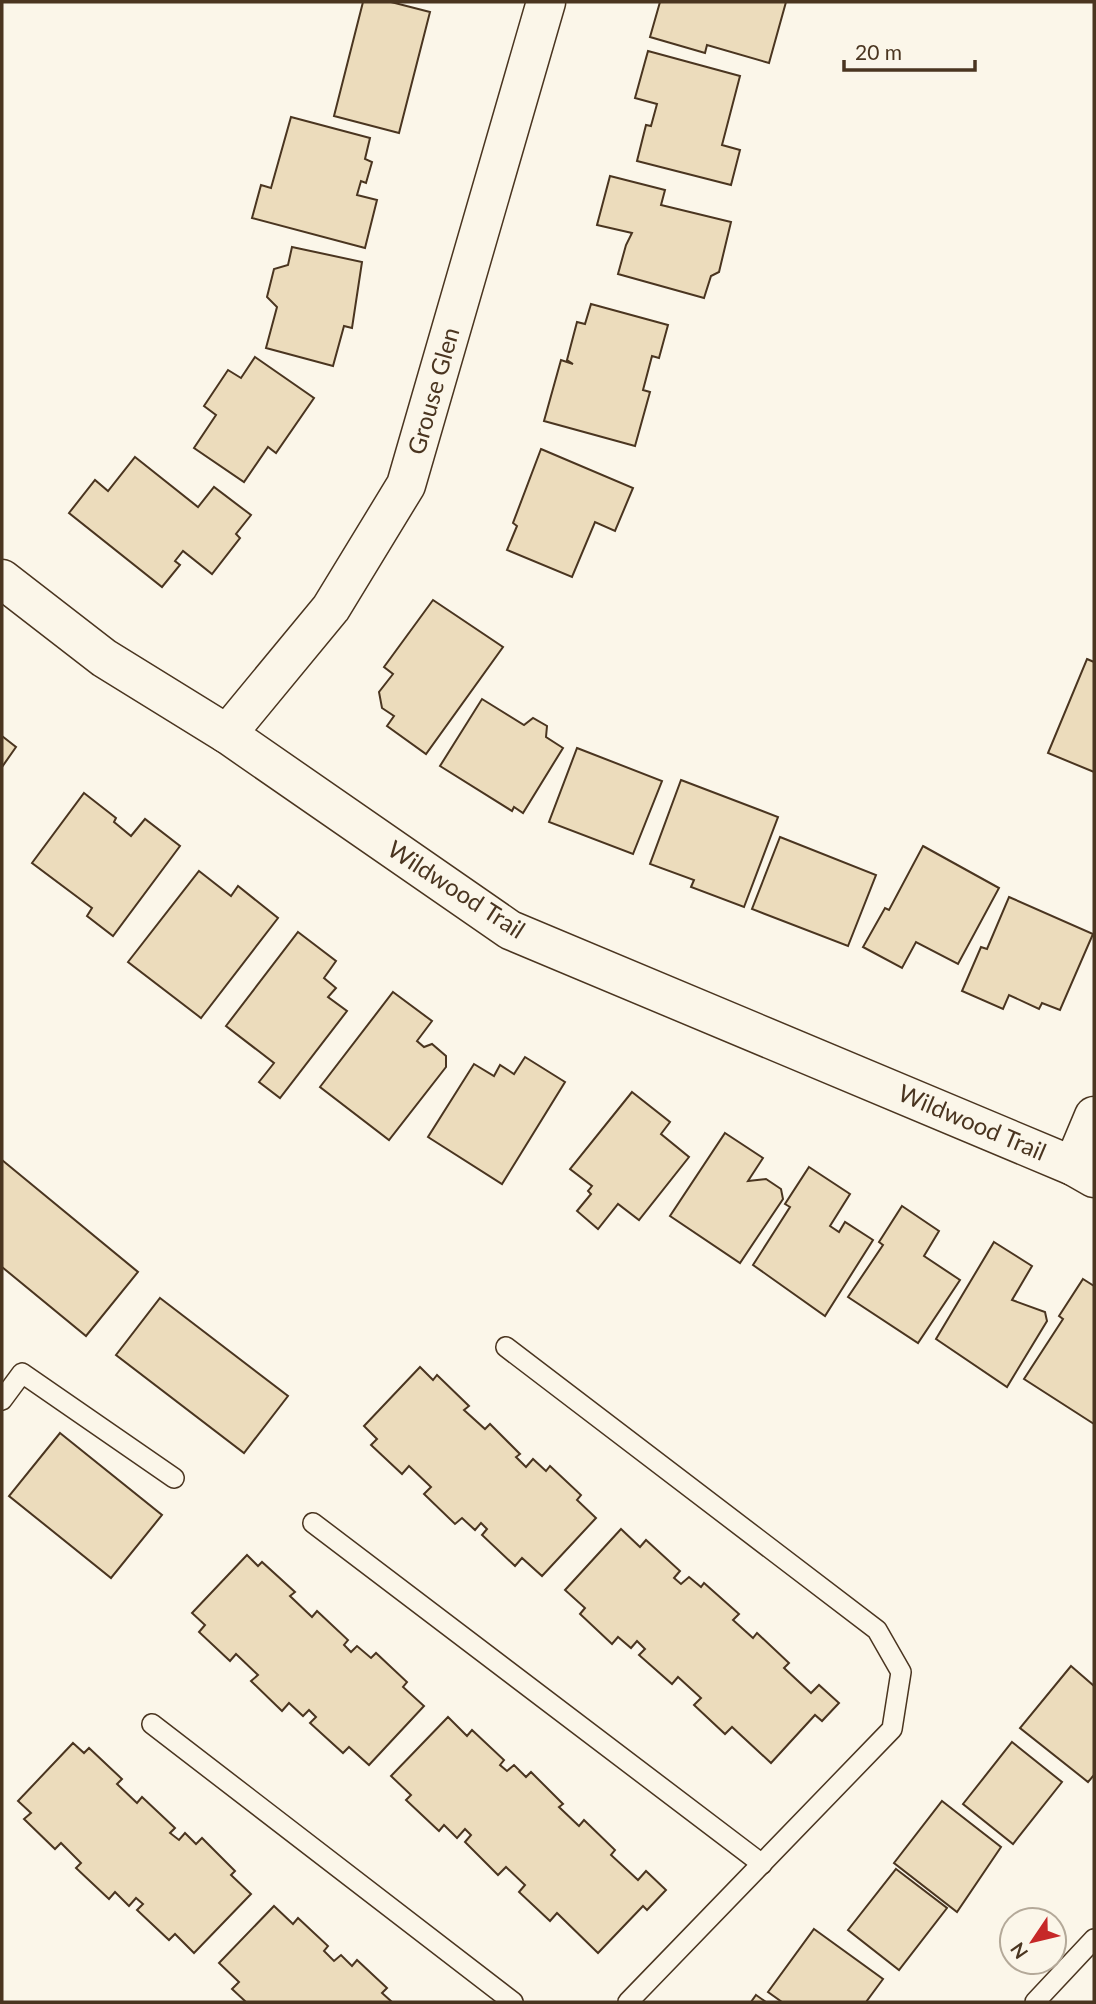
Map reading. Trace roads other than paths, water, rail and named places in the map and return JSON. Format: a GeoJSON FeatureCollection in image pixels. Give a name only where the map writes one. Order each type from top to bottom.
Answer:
{"type":"FeatureCollection","features":[{"type":"Feature","properties":{"kind":"street","name":"Grouse Glen"},"geometry":{"type":"LineString","coordinates":[[227,734],[331,608],[407,485],[546,2]]}},
{"type":"Feature","properties":{"kind":"street","name":"Wildwood Trail"},"geometry":{"type":"LineString","coordinates":[[2,579],[104,659],[227,734],[510,930],[1084,1172],[1094,1116]]}},
{"type":"Feature","properties":{"kind":"lane"},"geometry":{"type":"LineString","coordinates":[[506,1347],[877,1630],[901,1672],[892,1729],[628,2002]]}},
{"type":"Feature","properties":{"kind":"lane"},"geometry":{"type":"LineString","coordinates":[[2,1399],[22,1373],[174,1478]]}},
{"type":"Feature","properties":{"kind":"lane"},"geometry":{"type":"LineString","coordinates":[[313,1523],[762,1864]]}},
{"type":"Feature","properties":{"kind":"lane"},"geometry":{"type":"LineString","coordinates":[[152,1724],[513,2002]]}},
{"type":"Feature","properties":{"kind":"lane"},"geometry":{"type":"LineString","coordinates":[[1035,2002],[1094,1938]]}}]}
